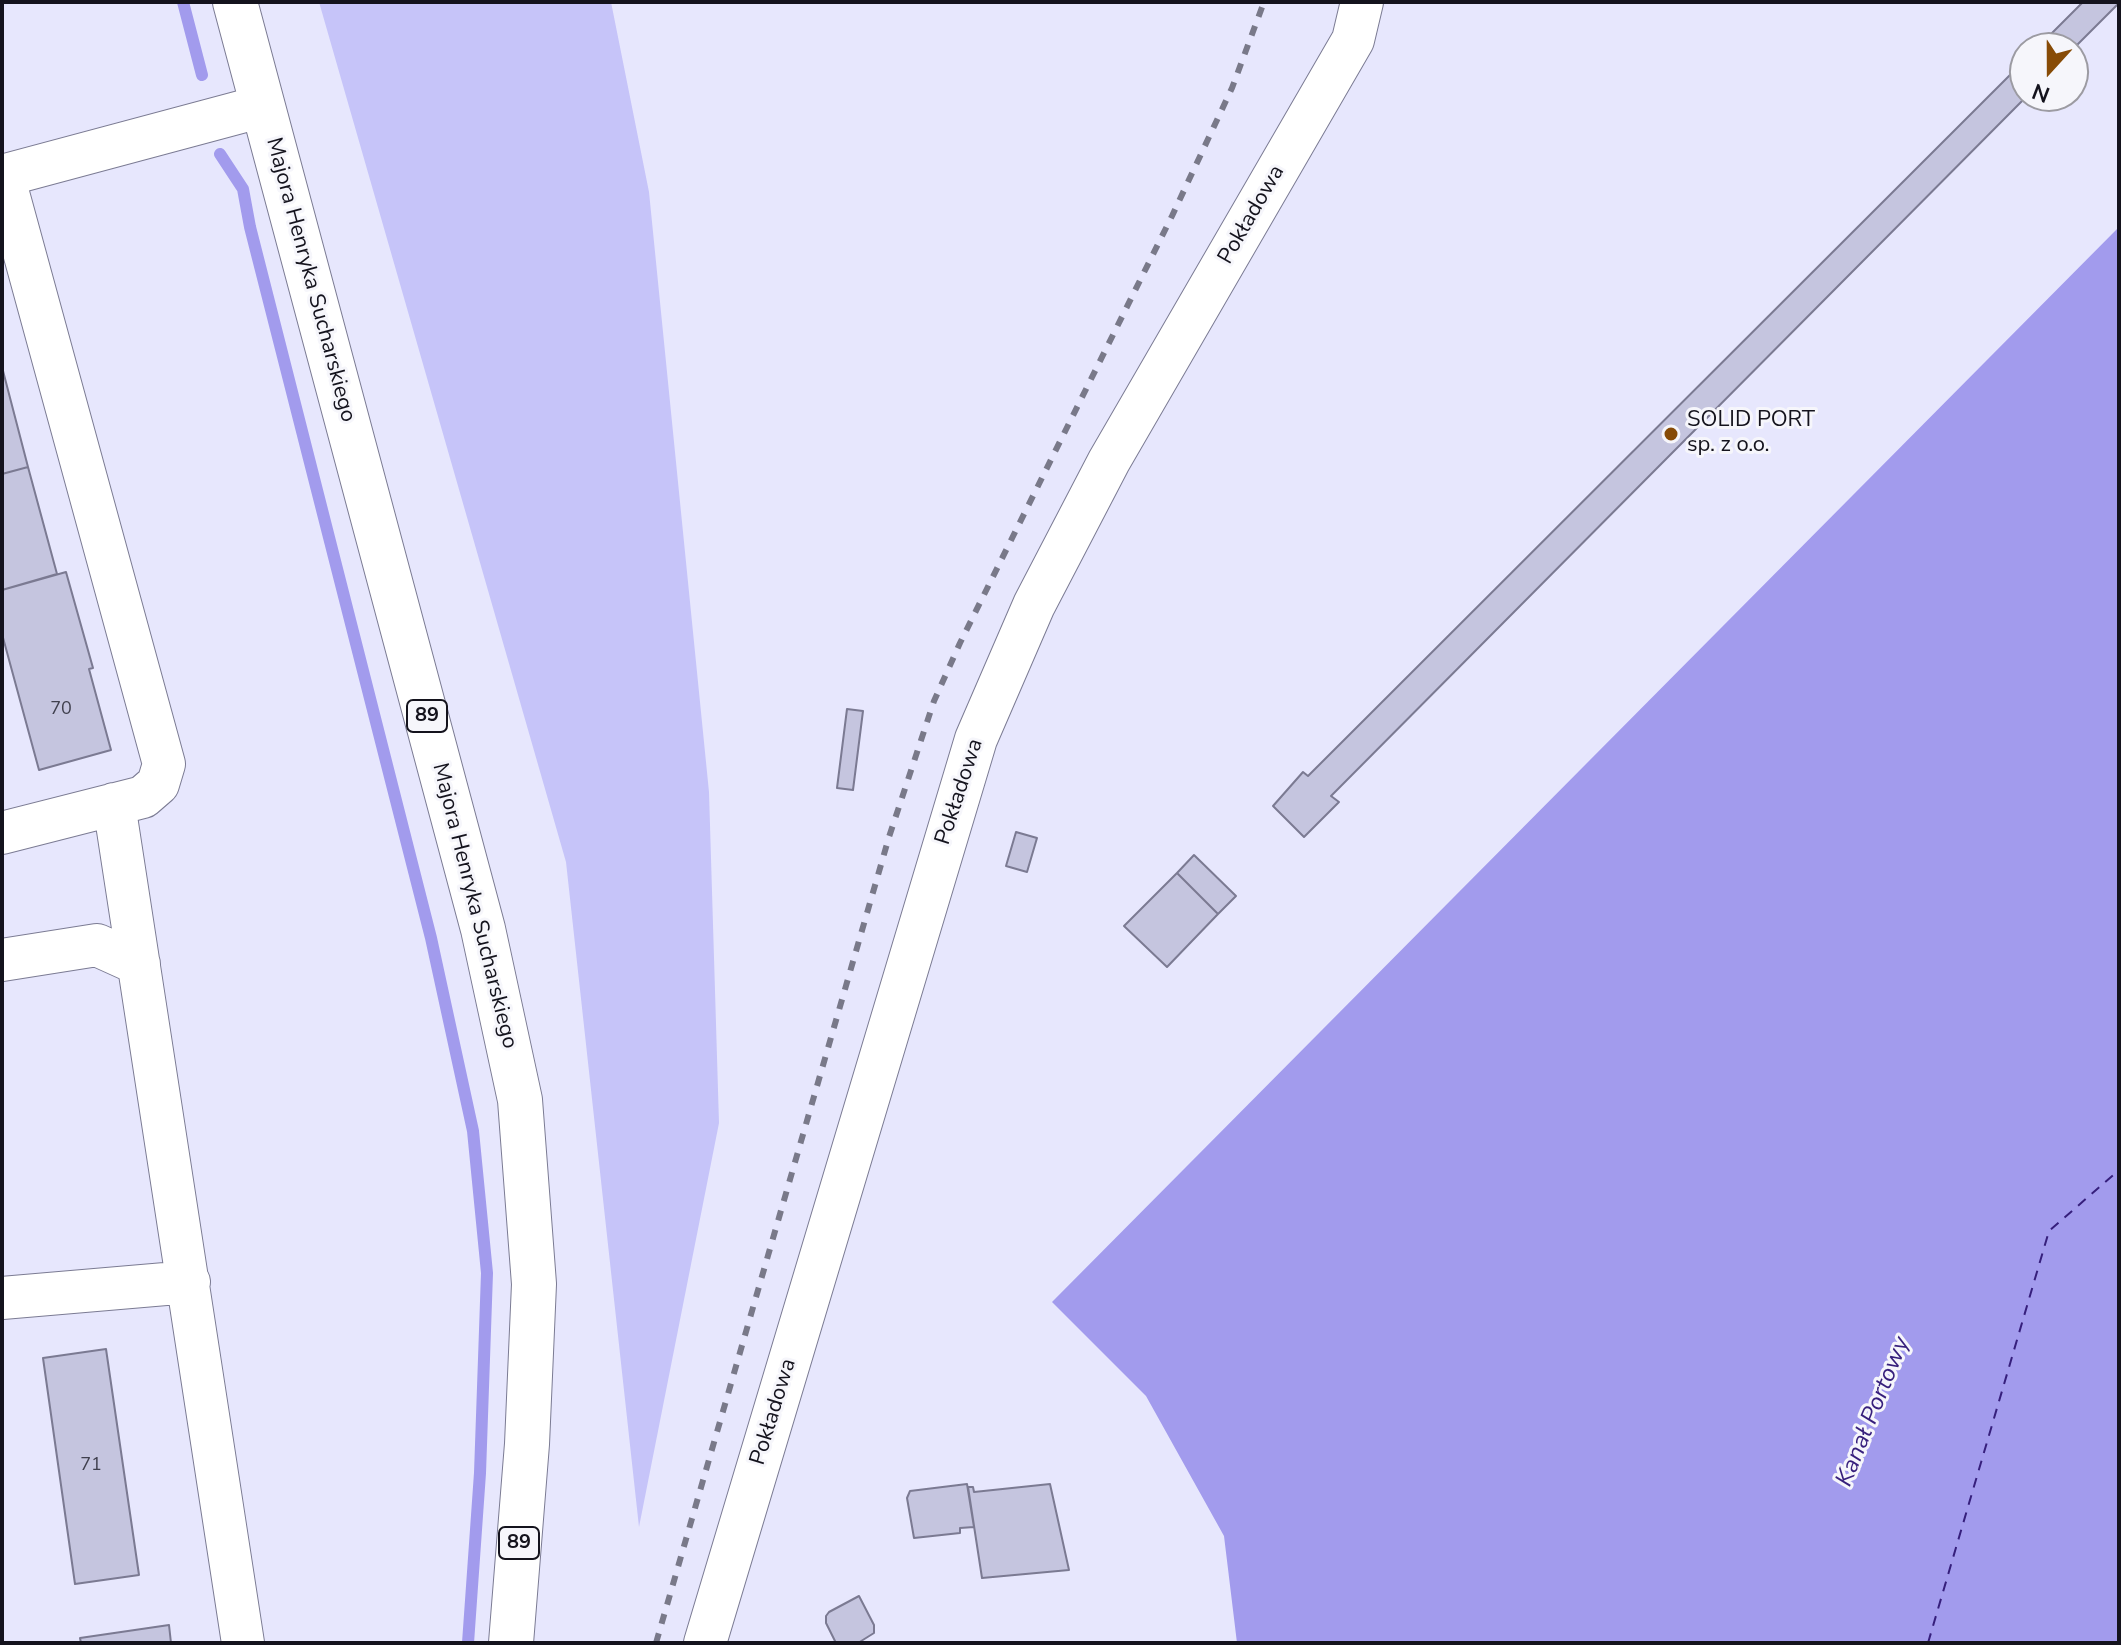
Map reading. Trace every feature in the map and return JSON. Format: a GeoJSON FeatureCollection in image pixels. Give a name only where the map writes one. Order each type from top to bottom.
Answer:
{"type":"FeatureCollection","features":[{"type":"Feature","properties":{"kind":"highway","name":"Majora Henryka Sucharskiego"},"geometry":{"type":"LineString","coordinates":[[235,2],[483,929],[520,1100],[534,1284],[527,1444],[511,1643]]}},
{"type":"Feature","properties":{"kind":"street","name":"Pokładowa"},"geometry":{"type":"LineString","coordinates":[[705,1643],[976,739],[1041,592],[1109,461],[1353,40],[1362,2]]}},
{"type":"Feature","properties":{"kind":"street"},"geometry":{"type":"LineString","coordinates":[[2,833],[143,797],[158,784],[164,764],[3,176],[263,106]]}},
{"type":"Feature","properties":{"kind":"street"},"geometry":{"type":"LineString","coordinates":[[114,804],[243,1643]]}},
{"type":"Feature","properties":{"kind":"street"},"geometry":{"type":"LineString","coordinates":[[2,960],[97,945],[139,964]]}},
{"type":"Feature","properties":{"kind":"street"},"geometry":{"type":"LineString","coordinates":[[2,1298],[189,1282]]}},
{"type":"Feature","properties":{"kind":"shaded area"},"geometry":{"type":"Polygon","coordinates":[[[319,2],[611,2],[649,192],[709,792],[719,1123],[639,1527],[566,862],[319,2]]]}},
{"type":"Feature","properties":{"kind":"water","name":"Kanał Portowy"},"geometry":{"type":"Polygon","coordinates":[[[2119,227],[2119,1643],[1237,1643],[1224,1536],[1146,1396],[1052,1302],[2119,227]]]}},
{"type":"Feature","properties":{"kind":"building"},"geometry":{"type":"Polygon","coordinates":[[[2083,2],[2119,3],[2089,33],[2053,32],[2083,2]]]}},
{"type":"Feature","properties":{"kind":"building","name":"SOLID PORT sp. z o.o."},"geometry":{"type":"Polygon","coordinates":[[[2009,76],[2011,112],[1331,796],[1339,802],[1304,837],[1273,806],[1303,772],[1308,776],[2009,76]]]}},
{"type":"Feature","properties":{"kind":"building"},"geometry":{"type":"Polygon","coordinates":[[[2,367],[28,467],[2,474],[2,367]]]}},
{"type":"Feature","properties":{"kind":"building"},"geometry":{"type":"Polygon","coordinates":[[[28,467],[57,574],[2,590],[2,474],[28,467]]]}},
{"type":"Feature","properties":{"kind":"building"},"geometry":{"type":"Polygon","coordinates":[[[66,572],[93,668],[89,669],[111,750],[39,770],[2,634],[2,590],[66,572]]]}},
{"type":"Feature","properties":{"kind":"building"},"geometry":{"type":"Polygon","coordinates":[[[847,709],[863,711],[853,790],[837,788],[847,709]]]}},
{"type":"Feature","properties":{"kind":"building"},"geometry":{"type":"Polygon","coordinates":[[[1016,832],[1037,838],[1027,872],[1006,866],[1016,832]]]}},
{"type":"Feature","properties":{"kind":"building"},"geometry":{"type":"Polygon","coordinates":[[[1194,855],[1236,896],[1218,914],[1177,873],[1194,855]]]}},
{"type":"Feature","properties":{"kind":"building"},"geometry":{"type":"Polygon","coordinates":[[[1177,873],[1218,914],[1167,967],[1124,926],[1177,873]]]}},
{"type":"Feature","properties":{"kind":"building"},"geometry":{"type":"Polygon","coordinates":[[[106,1349],[139,1575],[75,1584],[43,1358],[106,1349]]]}},
{"type":"Feature","properties":{"kind":"building"},"geometry":{"type":"Polygon","coordinates":[[[967,1484],[974,1527],[960,1528],[960,1533],[914,1538],[907,1498],[910,1491],[967,1484]]]}},
{"type":"Feature","properties":{"kind":"building"},"geometry":{"type":"Polygon","coordinates":[[[1050,1484],[1069,1570],[982,1578],[968,1487],[973,1487],[974,1492],[1050,1484]]]}},
{"type":"Feature","properties":{"kind":"building"},"geometry":{"type":"Polygon","coordinates":[[[859,1596],[874,1625],[874,1633],[858,1643],[836,1643],[826,1623],[826,1616],[859,1596]]]}},
{"type":"Feature","properties":{"kind":"building"},"geometry":{"type":"Polygon","coordinates":[[[169,1625],[171,1643],[81,1643],[80,1638],[169,1625]]]}},
{"type":"Feature","properties":{"kind":"waterway"},"geometry":{"type":"LineString","coordinates":[[183,2],[202,75]]}},
{"type":"Feature","properties":{"kind":"waterway"},"geometry":{"type":"LineString","coordinates":[[220,154],[243,189],[250,227],[431,938],[473,1131],[487,1273],[480,1473],[468,1643]]}},
{"type":"Feature","properties":{"kind":"ferry route"},"geometry":{"type":"LineString","coordinates":[[1928,1643],[2049,1231],[2119,1170]]}},
{"type":"Feature","properties":{"kind":"railway"},"geometry":{"type":"LineString","coordinates":[[656,1643],[889,837],[934,701],[1172,216],[1232,88],[1264,2]]}},
{"type":"Feature","properties":{"kind":"place","name":"SOLID PORT sp. z o.o."},"geometry":{"type":"Point","coordinates":[1671,434]}}]}
